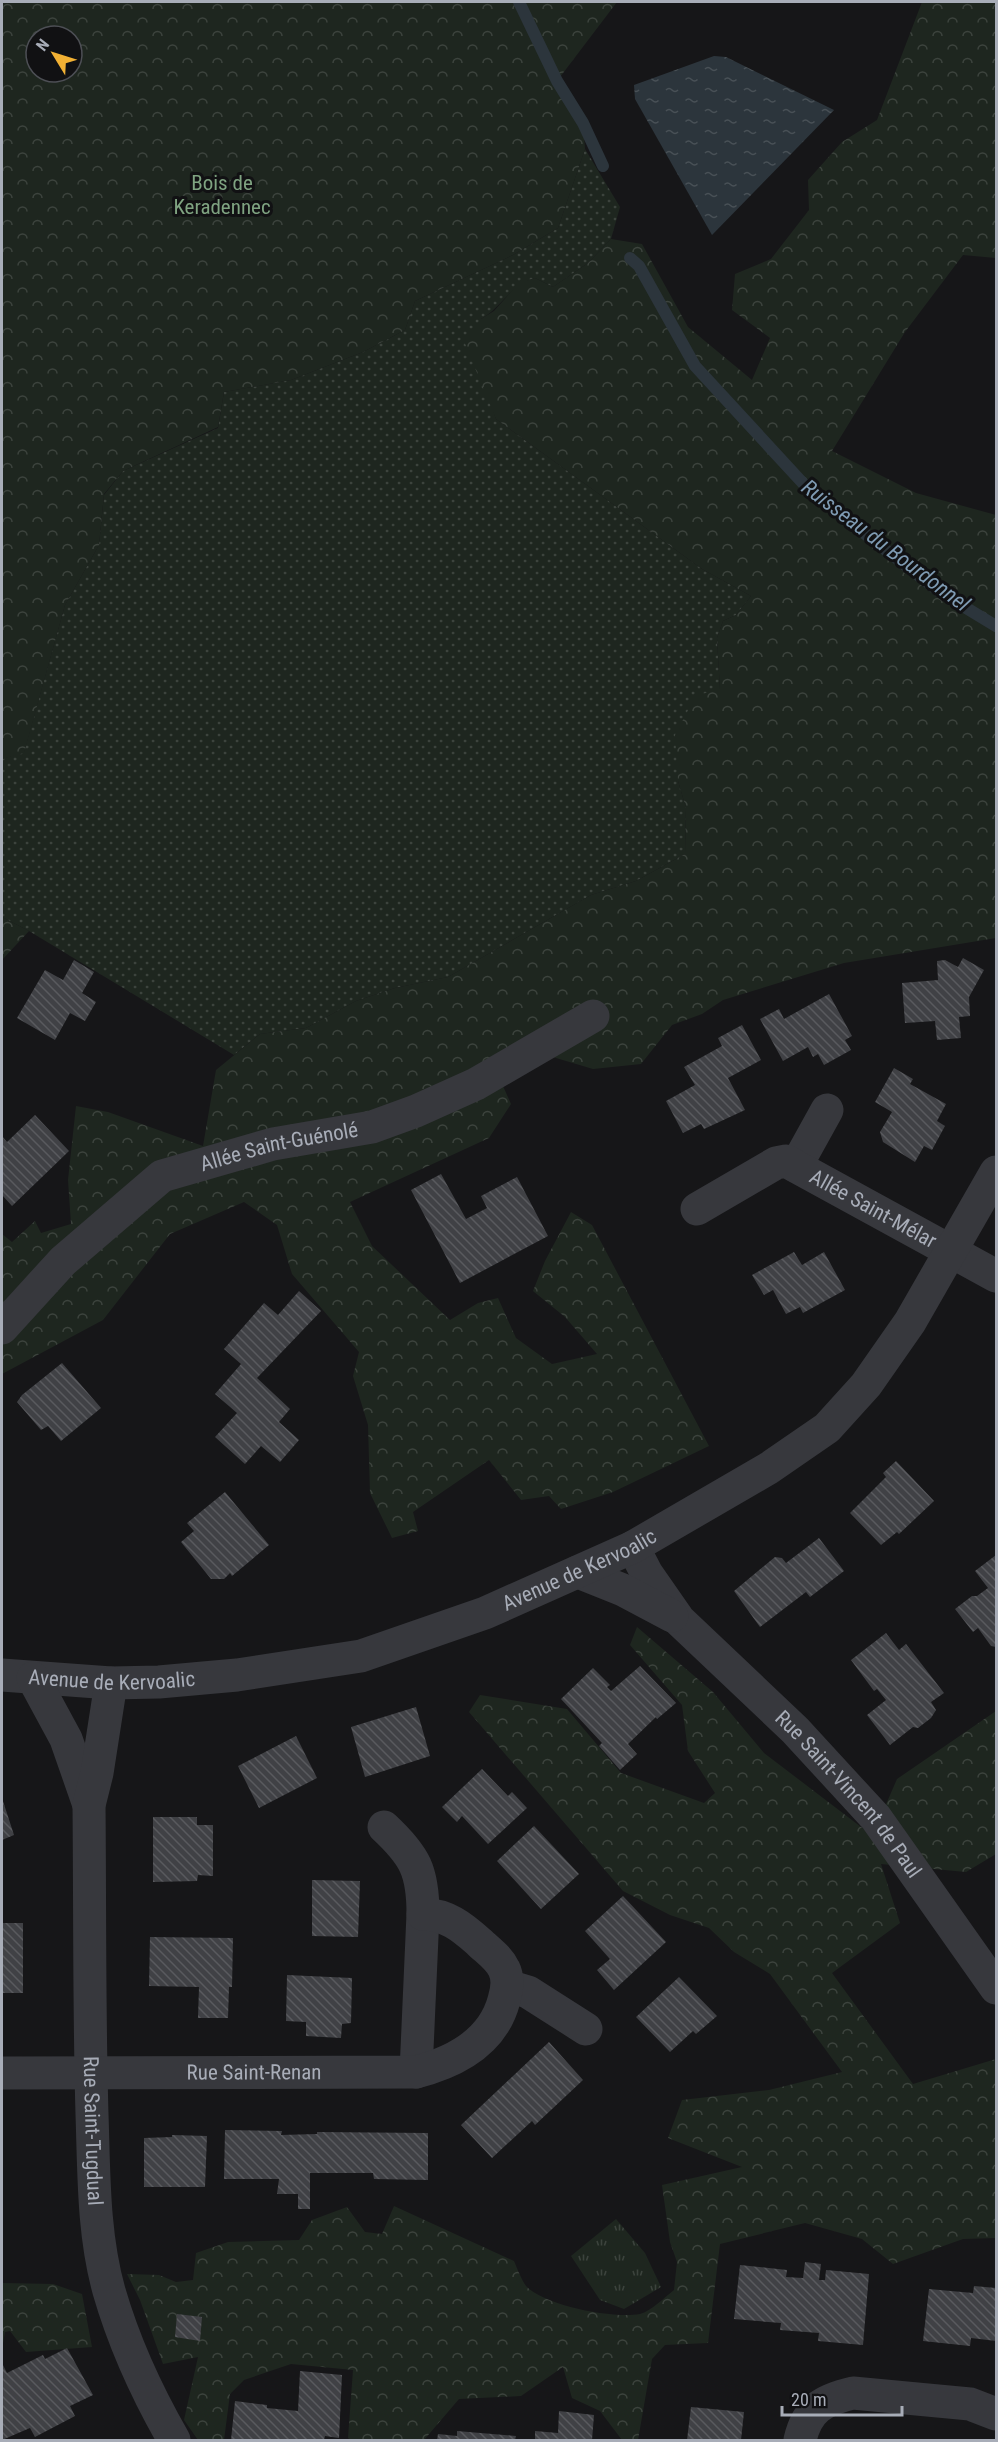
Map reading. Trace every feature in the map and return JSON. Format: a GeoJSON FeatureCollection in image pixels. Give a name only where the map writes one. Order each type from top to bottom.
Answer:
{"type":"FeatureCollection","features":[{"type":"Feature","properties":{"kind":"street","name":"Allée Saint-Guénolé"},"geometry":{"type":"LineString","coordinates":[[2,1328],[63,1261],[162,1176],[178,1169],[273,1144],[372,1127],[416,1111],[476,1084],[593,1016]]}},
{"type":"Feature","properties":{"kind":"street","name":"Allée Saint-Mélar"},"geometry":{"type":"LineString","coordinates":[[796,1166],[827,1110]]}},
{"type":"Feature","properties":{"kind":"street","name":"Allée Saint-Mélar"},"geometry":{"type":"LineString","coordinates":[[697,1209],[776,1163],[786,1161],[996,1276]]}},
{"type":"Feature","properties":{"kind":"street","name":"Avenue de Kervoalic"},"geometry":{"type":"LineString","coordinates":[[17,1676],[111,1683],[198,1679],[361,1656],[485,1613],[633,1547],[769,1467],[827,1428],[866,1385],[884,1360],[952,1251],[996,1172]]}},
{"type":"Feature","properties":{"kind":"street","name":"Rue Saint-Vincent de Paul"},"geometry":{"type":"LineString","coordinates":[[633,1547],[647,1574],[679,1620],[795,1730],[876,1818],[996,1988]]}},
{"type":"Feature","properties":{"kind":"street","name":"Rue Saint-Vincent de Paul"},"geometry":{"type":"LineString","coordinates":[[578,1572],[623,1590],[679,1620]]}},
{"type":"Feature","properties":{"kind":"street","name":"Rue Saint-Tugdual"},"geometry":{"type":"LineString","coordinates":[[17,1676],[66,1739],[89,1805]]}},
{"type":"Feature","properties":{"kind":"street","name":"Rue Saint-Tugdual"},"geometry":{"type":"LineString","coordinates":[[111,1683],[89,1805],[91,2073],[96,2206],[104,2265],[127,2344],[162,2436]]}},
{"type":"Feature","properties":{"kind":"street"},"geometry":{"type":"LineString","coordinates":[[384,1827],[404,1848],[422,1881],[423,1914],[416,2072]]}},
{"type":"Feature","properties":{"kind":"street"},"geometry":{"type":"LineString","coordinates":[[423,1914],[449,1918],[504,1967],[508,1986],[528,1992],[586,2029]]}},
{"type":"Feature","properties":{"kind":"street","name":"Rue Saint-Renan"},"geometry":{"type":"LineString","coordinates":[[2,2073],[416,2072],[445,2065],[480,2041],[501,2011],[508,1986]]}},
{"type":"Feature","properties":{"kind":"street"},"geometry":{"type":"LineString","coordinates":[[800,2440],[816,2407],[834,2397],[853,2393],[970,2404],[996,2414]]}},
{"type":"Feature","properties":{"kind":"green space","name":"Bois de Keradennec"},"geometry":{"type":"Polygon","coordinates":[[[2,2],[617,2],[557,81],[583,123],[585,149],[558,228],[513,255],[415,301],[405,330],[363,352],[291,380],[224,392],[218,427],[123,471],[104,494],[99,545],[65,605],[24,753],[2,759],[2,2]]]}},
{"type":"Feature","properties":{"kind":"green space"},"geometry":{"type":"Polygon","coordinates":[[[922,2],[996,2],[996,258],[963,255],[905,332],[832,451],[916,493],[996,515],[996,938],[844,963],[723,1000],[702,1014],[672,1025],[641,1064],[593,1069],[546,1055],[490,1057],[511,1104],[489,1138],[350,1202],[372,1246],[450,1320],[478,1303],[498,1298],[516,1338],[552,1364],[597,1354],[565,1317],[533,1291],[545,1261],[571,1212],[592,1225],[709,1446],[613,1492],[561,1509],[549,1496],[521,1500],[489,1460],[413,1512],[418,1531],[392,1538],[370,1493],[368,1425],[353,1376],[359,1352],[292,1274],[277,1225],[244,1202],[170,1234],[103,1320],[2,1374],[2,1234],[12,1242],[35,1221],[41,1233],[71,1224],[68,1180],[76,1106],[108,1112],[203,1146],[216,1070],[260,1034],[306,1028],[356,1001],[395,988],[448,977],[591,895],[636,881],[685,854],[686,808],[678,781],[675,735],[696,695],[720,690],[717,638],[723,621],[736,615],[751,596],[702,569],[496,419],[464,341],[481,319],[494,311],[519,283],[535,278],[553,287],[588,263],[611,239],[642,244],[688,327],[752,380],[770,338],[732,310],[735,274],[771,259],[809,210],[808,180],[842,142],[877,120],[922,2]]]}},
{"type":"Feature","properties":{"kind":"green space"},"geometry":{"type":"Polygon","coordinates":[[[585,149],[620,207],[611,239],[588,263],[553,287],[535,278],[526,281],[481,319],[485,387],[496,419],[702,569],[751,596],[736,615],[723,621],[717,638],[720,690],[678,781],[686,808],[685,854],[636,881],[591,895],[448,977],[395,988],[356,1001],[306,1028],[260,1034],[234,1055],[2,917],[2,759],[24,752],[65,605],[99,545],[104,495],[123,471],[218,428],[224,392],[291,380],[363,352],[405,330],[415,301],[513,255],[558,228],[585,149]]]}},
{"type":"Feature","properties":{"kind":"green space"},"geometry":{"type":"Polygon","coordinates":[[[2,917],[29,931],[2,960],[2,917]]]}},
{"type":"Feature","properties":{"kind":"green space"},"geometry":{"type":"Polygon","coordinates":[[[637,1627],[713,1692],[764,1753],[865,1830],[884,1809],[897,1779],[996,1711],[996,1854],[966,1872],[881,1864],[900,1923],[832,1973],[913,2084],[996,2059],[996,2238],[963,2239],[893,2264],[862,2239],[805,2223],[720,2244],[708,2343],[665,2345],[652,2359],[638,2440],[622,2440],[600,2411],[572,2398],[563,2367],[521,2396],[459,2399],[424,2440],[351,2440],[348,2438],[353,2370],[291,2364],[244,2380],[230,2394],[224,2440],[198,2440],[184,2420],[198,2357],[163,2364],[140,2300],[127,2274],[159,2275],[176,2282],[193,2280],[196,2253],[228,2242],[299,2240],[312,2220],[347,2207],[365,2232],[382,2234],[394,2206],[514,2261],[526,2286],[548,2300],[598,2313],[640,2314],[674,2290],[677,2262],[670,2242],[662,2185],[742,2167],[668,2138],[682,2100],[769,2090],[842,2072],[770,1974],[734,1952],[709,1928],[670,1915],[623,1891],[469,1712],[480,1695],[567,1709],[621,1773],[704,1803],[715,1793],[688,1751],[682,1705],[630,1645],[637,1627]]]}},
{"type":"Feature","properties":{"kind":"green space"},"geometry":{"type":"Polygon","coordinates":[[[616,2219],[645,2253],[661,2287],[624,2309],[600,2300],[571,2256],[616,2219]]]}},
{"type":"Feature","properties":{"kind":"green space"},"geometry":{"type":"Polygon","coordinates":[[[2,2283],[53,2284],[82,2294],[92,2347],[26,2352],[10,2331],[5,2332],[2,2349],[2,2283]]]}},
{"type":"Feature","properties":{"kind":"water"},"geometry":{"type":"Polygon","coordinates":[[[714,56],[726,57],[834,110],[712,235],[635,99],[634,85],[714,56]]]}},
{"type":"Feature","properties":{"kind":"building"},"geometry":{"type":"Polygon","coordinates":[[[963,958],[984,970],[969,997],[970,1016],[959,1017],[961,1038],[937,1040],[935,1021],[905,1023],[902,983],[938,980],[937,961],[945,960],[958,967],[963,958]]]}},
{"type":"Feature","properties":{"kind":"building"},"geometry":{"type":"Polygon","coordinates":[[[74,960],[94,972],[82,993],[96,1002],[85,1021],[70,1013],[55,1040],[17,1018],[45,970],[63,980],[74,960]]]}},
{"type":"Feature","properties":{"kind":"building"},"geometry":{"type":"Polygon","coordinates":[[[829,994],[852,1036],[845,1040],[851,1050],[824,1065],[818,1054],[813,1057],[808,1047],[783,1061],[760,1019],[779,1009],[784,1019],[829,994]]]}},
{"type":"Feature","properties":{"kind":"building"},"geometry":{"type":"Polygon","coordinates":[[[742,1025],[761,1060],[728,1078],[745,1110],[704,1129],[701,1124],[683,1133],[666,1101],[695,1085],[684,1067],[722,1046],[718,1038],[742,1025]]]}},
{"type":"Feature","properties":{"kind":"building"},"geometry":{"type":"Polygon","coordinates":[[[894,1068],[913,1079],[910,1084],[946,1104],[937,1121],[945,1126],[932,1150],[924,1146],[915,1162],[883,1142],[880,1132],[892,1112],[875,1102],[894,1068]]]}},
{"type":"Feature","properties":{"kind":"building"},"geometry":{"type":"Polygon","coordinates":[[[35,1115],[69,1151],[12,1206],[2,1195],[2,1136],[7,1142],[35,1115]]]}},
{"type":"Feature","properties":{"kind":"building"},"geometry":{"type":"Polygon","coordinates":[[[441,1174],[466,1219],[487,1208],[481,1196],[517,1177],[548,1236],[460,1283],[411,1190],[441,1174]]]}},
{"type":"Feature","properties":{"kind":"building"},"geometry":{"type":"Polygon","coordinates":[[[794,1252],[802,1265],[824,1252],[845,1290],[803,1313],[800,1307],[786,1314],[773,1290],[764,1295],[752,1275],[794,1252]]]}},
{"type":"Feature","properties":{"kind":"building"},"geometry":{"type":"Polygon","coordinates":[[[299,1291],[321,1311],[257,1378],[290,1409],[279,1422],[299,1440],[280,1462],[261,1446],[245,1464],[215,1437],[237,1413],[215,1394],[241,1364],[224,1349],[264,1303],[278,1315],[299,1291]]]}},
{"type":"Feature","properties":{"kind":"building"},"geometry":{"type":"Polygon","coordinates":[[[62,1363],[101,1408],[61,1441],[48,1426],[41,1430],[17,1402],[22,1395],[62,1363]]]}},
{"type":"Feature","properties":{"kind":"building"},"geometry":{"type":"Polygon","coordinates":[[[896,1461],[934,1501],[899,1534],[897,1532],[881,1545],[850,1513],[886,1477],[883,1473],[896,1461]]]}},
{"type":"Feature","properties":{"kind":"building"},"geometry":{"type":"Polygon","coordinates":[[[225,1492],[269,1545],[232,1576],[230,1573],[224,1579],[211,1579],[181,1542],[194,1531],[187,1523],[225,1492]]]}},
{"type":"Feature","properties":{"kind":"building"},"geometry":{"type":"Polygon","coordinates":[[[819,1538],[844,1571],[810,1597],[806,1592],[760,1627],[734,1591],[775,1557],[782,1558],[786,1563],[819,1538]]]}},
{"type":"Feature","properties":{"kind":"building"},"geometry":{"type":"Polygon","coordinates":[[[996,1555],[996,1647],[991,1646],[978,1628],[973,1632],[955,1609],[972,1596],[977,1596],[988,1588],[975,1571],[996,1555]]]}},
{"type":"Feature","properties":{"kind":"building"},"geometry":{"type":"Polygon","coordinates":[[[886,1633],[899,1650],[906,1644],[944,1693],[931,1702],[936,1710],[931,1718],[918,1728],[913,1727],[890,1745],[867,1715],[886,1700],[877,1689],[874,1691],[851,1660],[886,1633]]]}},
{"type":"Feature","properties":{"kind":"building"},"geometry":{"type":"Polygon","coordinates":[[[640,1666],[676,1703],[657,1719],[656,1717],[628,1744],[637,1754],[620,1770],[599,1746],[602,1743],[561,1699],[593,1668],[610,1685],[607,1687],[611,1691],[640,1666]]]}},
{"type":"Feature","properties":{"kind":"building"},"geometry":{"type":"Polygon","coordinates":[[[416,1707],[430,1756],[365,1777],[351,1727],[416,1707]]]}},
{"type":"Feature","properties":{"kind":"building"},"geometry":{"type":"Polygon","coordinates":[[[296,1736],[317,1778],[259,1808],[238,1766],[296,1736]]]}},
{"type":"Feature","properties":{"kind":"building"},"geometry":{"type":"Polygon","coordinates":[[[482,1769],[508,1796],[512,1792],[527,1808],[488,1844],[462,1816],[457,1822],[442,1807],[482,1769]]]}},
{"type":"Feature","properties":{"kind":"building"},"geometry":{"type":"Polygon","coordinates":[[[2,1798],[14,1835],[2,1840],[2,1798]]]}},
{"type":"Feature","properties":{"kind":"building"},"geometry":{"type":"Polygon","coordinates":[[[153,1817],[197,1817],[197,1825],[213,1825],[213,1876],[198,1875],[197,1881],[153,1882],[153,1817]]]}},
{"type":"Feature","properties":{"kind":"building"},"geometry":{"type":"Polygon","coordinates":[[[534,1826],[579,1874],[541,1909],[497,1861],[534,1826]]]}},
{"type":"Feature","properties":{"kind":"building"},"geometry":{"type":"Polygon","coordinates":[[[312,1880],[360,1881],[358,1937],[312,1936],[312,1880]]]}},
{"type":"Feature","properties":{"kind":"building"},"geometry":{"type":"Polygon","coordinates":[[[623,1896],[666,1942],[614,1990],[597,1970],[610,1959],[585,1931],[623,1896]]]}},
{"type":"Feature","properties":{"kind":"building"},"geometry":{"type":"Polygon","coordinates":[[[2,1923],[23,1923],[23,1993],[2,1993],[2,1923]]]}},
{"type":"Feature","properties":{"kind":"building"},"geometry":{"type":"Polygon","coordinates":[[[150,1937],[233,1938],[232,1987],[229,1987],[228,2018],[198,2018],[199,1987],[149,1986],[150,1937]]]}},
{"type":"Feature","properties":{"kind":"building"},"geometry":{"type":"Polygon","coordinates":[[[287,1975],[352,1978],[351,2023],[342,2024],[341,2038],[306,2036],[306,2022],[286,2021],[287,1975]]]}},
{"type":"Feature","properties":{"kind":"building"},"geometry":{"type":"Polygon","coordinates":[[[679,1977],[717,2016],[696,2034],[693,2031],[670,2052],[636,2017],[679,1977]]]}},
{"type":"Feature","properties":{"kind":"building"},"geometry":{"type":"Polygon","coordinates":[[[549,2042],[583,2080],[535,2125],[532,2121],[492,2158],[461,2125],[549,2042]]]}},
{"type":"Feature","properties":{"kind":"building"},"geometry":{"type":"Polygon","coordinates":[[[225,2130],[282,2131],[281,2135],[317,2134],[317,2132],[428,2133],[428,2180],[374,2179],[373,2173],[310,2173],[310,2209],[298,2209],[298,2194],[277,2194],[279,2179],[224,2179],[225,2130]]]}},
{"type":"Feature","properties":{"kind":"building"},"geometry":{"type":"Polygon","coordinates":[[[172,2135],[207,2136],[205,2187],[144,2187],[144,2138],[172,2137],[172,2135]]]}},
{"type":"Feature","properties":{"kind":"building"},"geometry":{"type":"Polygon","coordinates":[[[805,2262],[821,2264],[819,2280],[825,2280],[826,2270],[869,2274],[863,2345],[818,2341],[819,2333],[780,2330],[781,2323],[734,2319],[740,2265],[787,2270],[786,2277],[803,2278],[805,2262]]]}},
{"type":"Feature","properties":{"kind":"building"},"geometry":{"type":"Polygon","coordinates":[[[974,2286],[996,2288],[996,2341],[971,2338],[970,2346],[923,2341],[929,2289],[973,2293],[974,2286]]]}},
{"type":"Feature","properties":{"kind":"building"},"geometry":{"type":"Polygon","coordinates":[[[177,2314],[202,2317],[200,2341],[175,2337],[177,2314]]]}},
{"type":"Feature","properties":{"kind":"building"},"geometry":{"type":"Polygon","coordinates":[[[67,2348],[93,2395],[70,2406],[75,2416],[35,2437],[30,2428],[2,2440],[2,2363],[7,2373],[43,2355],[45,2359],[67,2348]]]}},
{"type":"Feature","properties":{"kind":"building"},"geometry":{"type":"Polygon","coordinates":[[[300,2371],[342,2375],[339,2438],[325,2436],[324,2440],[231,2440],[235,2401],[267,2405],[267,2408],[298,2411],[300,2371]]]}},
{"type":"Feature","properties":{"kind":"building"},"geometry":{"type":"Polygon","coordinates":[[[691,2407],[744,2412],[741,2440],[687,2440],[691,2407]]]}},
{"type":"Feature","properties":{"kind":"building"},"geometry":{"type":"Polygon","coordinates":[[[559,2411],[594,2415],[592,2440],[535,2440],[535,2431],[558,2433],[559,2411]]]}},
{"type":"Feature","properties":{"kind":"building"},"geometry":{"type":"Polygon","coordinates":[[[457,2431],[516,2436],[515,2440],[437,2440],[438,2434],[457,2436],[457,2431]]]}},
{"type":"Feature","properties":{"kind":"waterway","name":"Ruisseau du Bourdonnel"},"geometry":{"type":"LineString","coordinates":[[519,2],[557,81],[583,123],[603,166]]}},
{"type":"Feature","properties":{"kind":"waterway","name":"Ruisseau du Bourdonnel"},"geometry":{"type":"LineString","coordinates":[[630,258],[639,266],[695,366],[811,492],[940,592],[996,626]]}}]}
